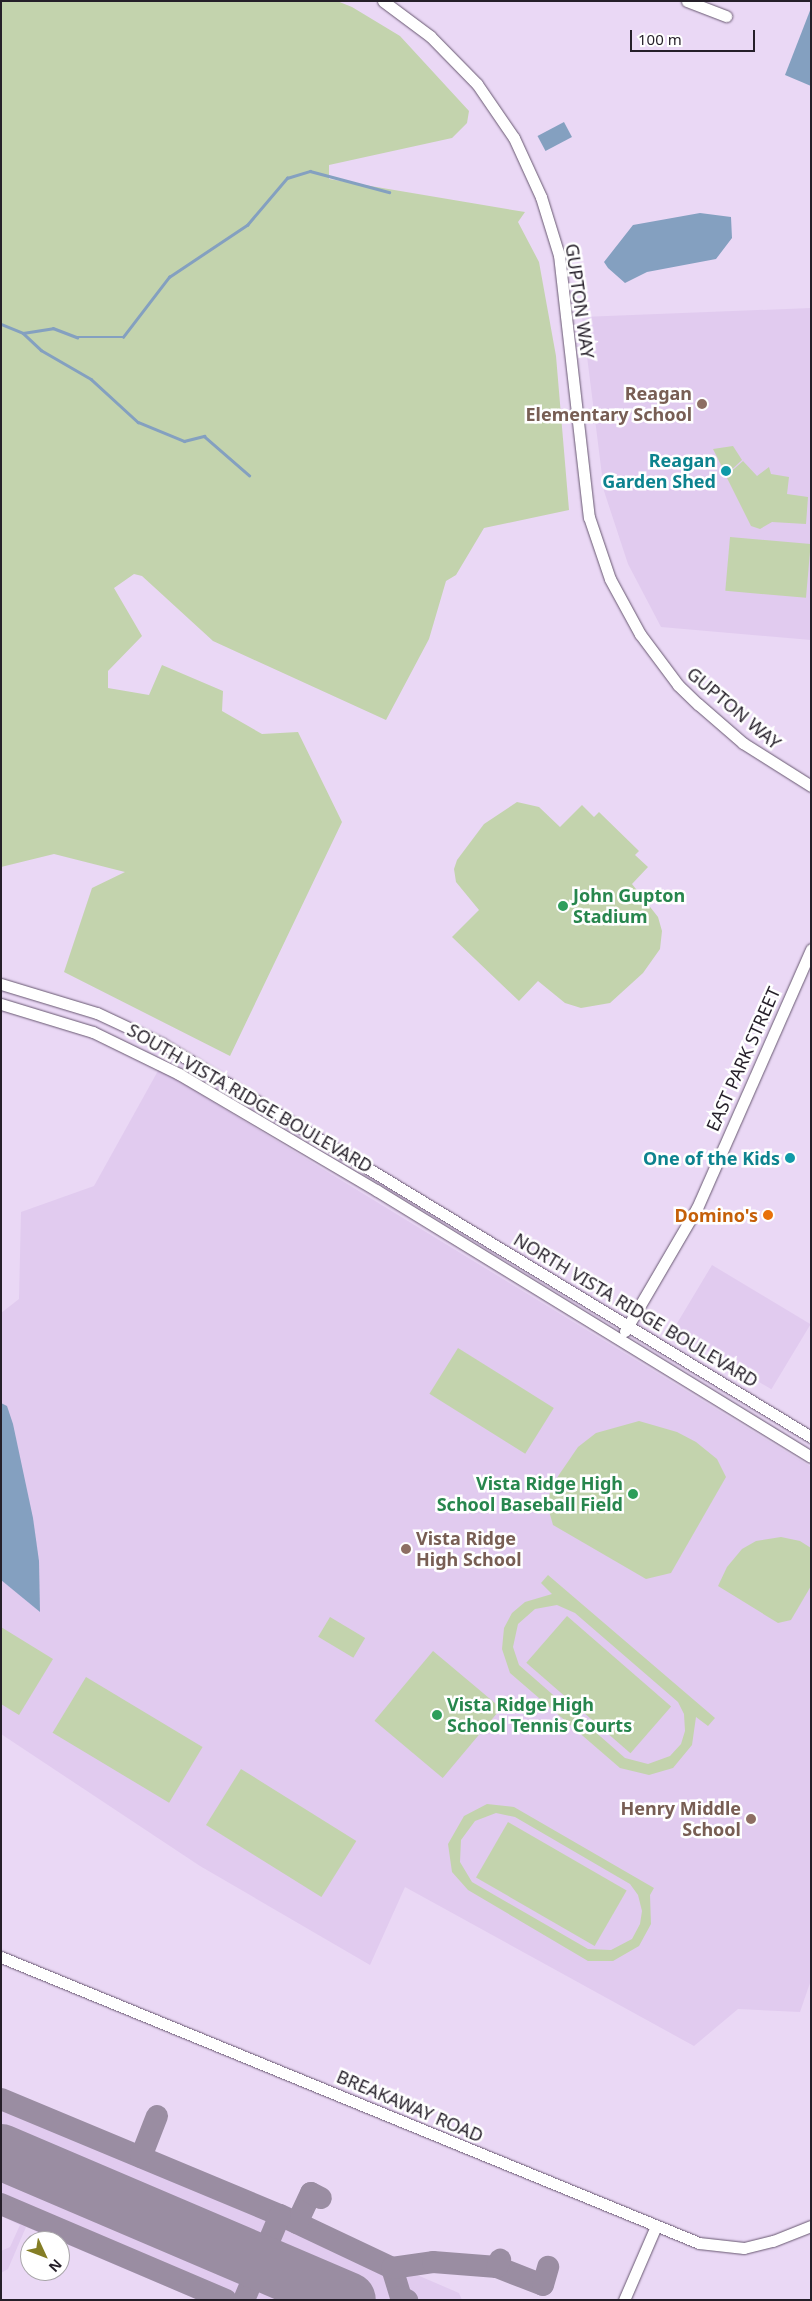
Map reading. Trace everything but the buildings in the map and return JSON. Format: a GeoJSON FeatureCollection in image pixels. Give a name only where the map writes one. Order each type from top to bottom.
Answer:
{"type":"FeatureCollection","features":[{"type":"Feature","properties":{"kind":"street","name":"GUPTON WAY"},"geometry":{"type":"LineString","coordinates":[[383,1],[430,36],[477,84],[514,138],[541,197],[559,255],[589,517],[610,579],[640,634],[678,685],[743,743],[811,786]]}},
{"type":"Feature","properties":{"kind":"street"},"geometry":{"type":"LineString","coordinates":[[686,1],[726,16]]}},
{"type":"Feature","properties":{"kind":"street","name":"EAST PARK STREET"},"geometry":{"type":"LineString","coordinates":[[619,1340],[698,1208],[811,949]]}},
{"type":"Feature","properties":{"kind":"street","name":"SOUTH VISTA RIDGE BOULEVARD"},"geometry":{"type":"LineString","coordinates":[[1,984],[97,1013],[161,1043],[442,1213]]}},
{"type":"Feature","properties":{"kind":"street","name":"SOUTH VISTA RIDGE BOULEVARD"},"geometry":{"type":"LineString","coordinates":[[1,1004],[93,1032],[133,1049],[444,1232]]}},
{"type":"Feature","properties":{"kind":"street","name":"NORTH VISTA RIDGE BOULEVARD"},"geometry":{"type":"LineString","coordinates":[[442,1213],[811,1437]]}},
{"type":"Feature","properties":{"kind":"street","name":"NORTH VISTA RIDGE BOULEVARD"},"geometry":{"type":"LineString","coordinates":[[444,1232],[811,1457]]}},
{"type":"Feature","properties":{"kind":"street","name":"BREAKAWAY ROAD"},"geometry":{"type":"LineString","coordinates":[[1,1957],[699,2243],[729,2248],[759,2245],[811,2226]]}},
{"type":"Feature","properties":{"kind":"street"},"geometry":{"type":"LineString","coordinates":[[624,2300],[656,2226]]}},
{"type":"Feature","properties":{"kind":"shaded area","name":"Reagan Elementary School"},"geometry":{"type":"Polygon","coordinates":[[[811,308],[811,640],[661,627],[628,564],[604,491],[582,317],[811,308]]]}},
{"type":"Feature","properties":{"kind":"shaded area","name":"Vista Ridge High School"},"geometry":{"type":"Polygon","coordinates":[[[159,1069],[811,1467],[811,1980],[800,2012],[738,2009],[694,2046],[405,1887],[370,1965],[200,1866],[1,1734],[1,1313],[19,1299],[21,1212],[94,1186],[159,1069]]]}},
{"type":"Feature","properties":{"kind":"shaded area"},"geometry":{"type":"Polygon","coordinates":[[[712,1265],[811,1324],[771,1389],[673,1330],[712,1265]]]}},
{"type":"Feature","properties":{"kind":"shaded area"},"geometry":{"type":"Polygon","coordinates":[[[1,2096],[459,2293],[462,2300],[198,2300],[70,2246],[70,2231],[35,2231],[26,2227],[24,2231],[20,2231],[20,2241],[8,2269],[1,2273],[1,2251],[10,2247],[20,2225],[1,2216],[1,2096]]]}},
{"type":"Feature","properties":{"kind":"green space"},"geometry":{"type":"Polygon","coordinates":[[[1,1],[337,1],[352,7],[400,36],[469,111],[467,123],[452,138],[329,165],[329,179],[525,212],[518,222],[539,262],[556,356],[569,510],[484,528],[456,575],[446,581],[429,639],[386,720],[213,641],[142,576],[134,574],[114,588],[142,636],[108,671],[108,688],[149,695],[162,665],[223,691],[222,711],[262,734],[298,732],[342,822],[230,1056],[64,972],[92,888],[125,872],[54,854],[1,867],[1,1]]]}},
{"type":"Feature","properties":{"kind":"green space"},"geometry":{"type":"Polygon","coordinates":[[[733,446],[742,460],[726,475],[713,449],[733,446]]]}},
{"type":"Feature","properties":{"kind":"green space"},"geometry":{"type":"Polygon","coordinates":[[[743,461],[757,476],[769,467],[771,474],[789,477],[787,494],[808,497],[806,524],[772,522],[760,529],[751,526],[726,476],[743,461]]]}},
{"type":"Feature","properties":{"kind":"green space"},"geometry":{"type":"Polygon","coordinates":[[[730,537],[811,544],[806,598],[725,591],[730,537]]]}},
{"type":"Feature","properties":{"kind":"green space","name":"John Gupton Stadium"},"geometry":{"type":"Polygon","coordinates":[[[517,802],[539,807],[560,827],[582,805],[594,817],[599,812],[639,851],[635,855],[648,867],[632,884],[658,917],[662,931],[660,949],[643,973],[610,1003],[581,1008],[565,1003],[538,981],[519,1001],[452,937],[479,910],[456,882],[454,869],[457,860],[484,824],[517,802]]]}},
{"type":"Feature","properties":{"kind":"green space"},"geometry":{"type":"Polygon","coordinates":[[[458,1348],[554,1408],[525,1454],[429,1394],[458,1348]]]}},
{"type":"Feature","properties":{"kind":"green space","name":"Vista Ridge High School Baseball Field"},"geometry":{"type":"Polygon","coordinates":[[[639,1421],[677,1432],[696,1442],[717,1459],[726,1477],[671,1573],[646,1579],[553,1525],[547,1504],[552,1485],[578,1447],[596,1433],[639,1421]]]}},
{"type":"Feature","properties":{"kind":"green space"},"geometry":{"type":"Polygon","coordinates":[[[781,1537],[800,1541],[811,1548],[811,1586],[791,1620],[778,1623],[718,1586],[727,1567],[742,1549],[756,1541],[781,1537]]]}},
{"type":"Feature","properties":{"kind":"green space"},"geometry":{"type":"Polygon","coordinates":[[[548,1575],[715,1718],[708,1726],[696,1717],[692,1745],[673,1768],[649,1775],[620,1768],[510,1673],[502,1649],[504,1628],[512,1613],[525,1602],[552,1594],[541,1583],[548,1575]],[[557,1605],[535,1609],[518,1624],[513,1647],[519,1665],[625,1758],[648,1764],[670,1756],[681,1744],[685,1731],[684,1714],[678,1702],[575,1613],[557,1605]]]}},
{"type":"Feature","properties":{"kind":"green space"},"geometry":{"type":"Polygon","coordinates":[[[567,1616],[671,1707],[630,1753],[526,1663],[567,1616]]]}},
{"type":"Feature","properties":{"kind":"green space"},"geometry":{"type":"Polygon","coordinates":[[[330,1617],[365,1638],[353,1658],[318,1637],[330,1617]]]}},
{"type":"Feature","properties":{"kind":"green space"},"geometry":{"type":"Polygon","coordinates":[[[1,1627],[53,1659],[19,1715],[1,1704],[1,1627]]]}},
{"type":"Feature","properties":{"kind":"green space","name":"Vista Ridge High School Tennis Courts"},"geometry":{"type":"Polygon","coordinates":[[[433,1651],[501,1708],[443,1778],[375,1721],[433,1651]]]}},
{"type":"Feature","properties":{"kind":"green space"},"geometry":{"type":"Polygon","coordinates":[[[86,1677],[203,1747],[169,1803],[53,1733],[86,1677]]]}},
{"type":"Feature","properties":{"kind":"green space"},"geometry":{"type":"Polygon","coordinates":[[[241,1769],[356,1841],[321,1897],[206,1825],[241,1769]]]}},
{"type":"Feature","properties":{"kind":"green space"},"geometry":{"type":"Polygon","coordinates":[[[487,1804],[514,1807],[654,1888],[650,1895],[651,1924],[639,1946],[613,1961],[588,1961],[468,1890],[452,1872],[448,1844],[464,1816],[487,1804]],[[496,1813],[475,1821],[461,1840],[460,1862],[472,1882],[588,1949],[611,1950],[632,1939],[640,1924],[642,1911],[638,1895],[630,1884],[515,1817],[496,1813]]]}},
{"type":"Feature","properties":{"kind":"green space"},"geometry":{"type":"Polygon","coordinates":[[[508,1822],[627,1890],[595,1946],[476,1877],[508,1822]]]}},
{"type":"Feature","properties":{"kind":"water"},"geometry":{"type":"Polygon","coordinates":[[[811,8],[811,86],[785,75],[811,8]]]}},
{"type":"Feature","properties":{"kind":"water"},"geometry":{"type":"Polygon","coordinates":[[[564,122],[572,137],[545,151],[538,136],[564,122]]]}},
{"type":"Feature","properties":{"kind":"water"},"geometry":{"type":"Polygon","coordinates":[[[700,213],[731,217],[732,238],[716,259],[647,272],[625,283],[604,262],[633,225],[700,213]]]}},
{"type":"Feature","properties":{"kind":"water"},"geometry":{"type":"Polygon","coordinates":[[[1,1403],[7,1406],[13,1424],[33,1518],[39,1561],[40,1612],[1,1580],[1,1403]]]}},
{"type":"Feature","properties":{"kind":"waterway"},"geometry":{"type":"LineString","coordinates":[[23,333],[53,328],[77,337],[123,337],[169,277],[247,225],[287,178],[310,171],[389,192]]}},
{"type":"Feature","properties":{"kind":"waterway"},"geometry":{"type":"LineString","coordinates":[[1,324],[23,333],[41,350],[91,379],[138,422],[184,441],[204,436],[249,475]]}},
{"type":"Feature","properties":{"kind":"taxiway"},"geometry":{"type":"LineString","coordinates":[[1,2099],[280,2215],[392,2268],[401,2297],[407,2300]]}},
{"type":"Feature","properties":{"kind":"taxiway"},"geometry":{"type":"LineString","coordinates":[[141,2157],[157,2116]]}},
{"type":"Feature","properties":{"kind":"taxiway"},"geometry":{"type":"LineString","coordinates":[[297,2223],[311,2193],[321,2198]]}},
{"type":"Feature","properties":{"kind":"taxiway"},"geometry":{"type":"LineString","coordinates":[[1,2204],[226,2300]]}},
{"type":"Feature","properties":{"kind":"taxiway"},"geometry":{"type":"LineString","coordinates":[[244,2300],[280,2215]]}},
{"type":"Feature","properties":{"kind":"taxiway"},"geometry":{"type":"LineString","coordinates":[[392,2268],[433,2262],[497,2267],[500,2260]]}},
{"type":"Feature","properties":{"kind":"taxiway"},"geometry":{"type":"LineString","coordinates":[[497,2267],[543,2285],[548,2267]]}},
{"type":"Feature","properties":{"kind":"runway"},"geometry":{"type":"LineString","coordinates":[[1,2152],[348,2300]]}},
{"type":"Feature","properties":{"kind":"place","name":"Reagan Elementary School"},"geometry":{"type":"Point","coordinates":[702,404]}},
{"type":"Feature","properties":{"kind":"place","name":"Reagan Garden Shed"},"geometry":{"type":"Point","coordinates":[726,471]}},
{"type":"Feature","properties":{"kind":"place","name":"John Gupton Stadium"},"geometry":{"type":"Point","coordinates":[563,906]}},
{"type":"Feature","properties":{"kind":"place","name":"One of the Kids"},"geometry":{"type":"Point","coordinates":[790,1158]}},
{"type":"Feature","properties":{"kind":"place","name":"Domino's"},"geometry":{"type":"Point","coordinates":[768,1215]}},
{"type":"Feature","properties":{"kind":"place","name":"Vista Ridge High School Baseball Field"},"geometry":{"type":"Point","coordinates":[633,1494]}},
{"type":"Feature","properties":{"kind":"place","name":"Vista Ridge High School"},"geometry":{"type":"Point","coordinates":[406,1549]}},
{"type":"Feature","properties":{"kind":"place","name":"Vista Ridge High School Tennis Courts"},"geometry":{"type":"Point","coordinates":[437,1715]}},
{"type":"Feature","properties":{"kind":"place","name":"Henry Middle School"},"geometry":{"type":"Point","coordinates":[751,1819]}}]}
